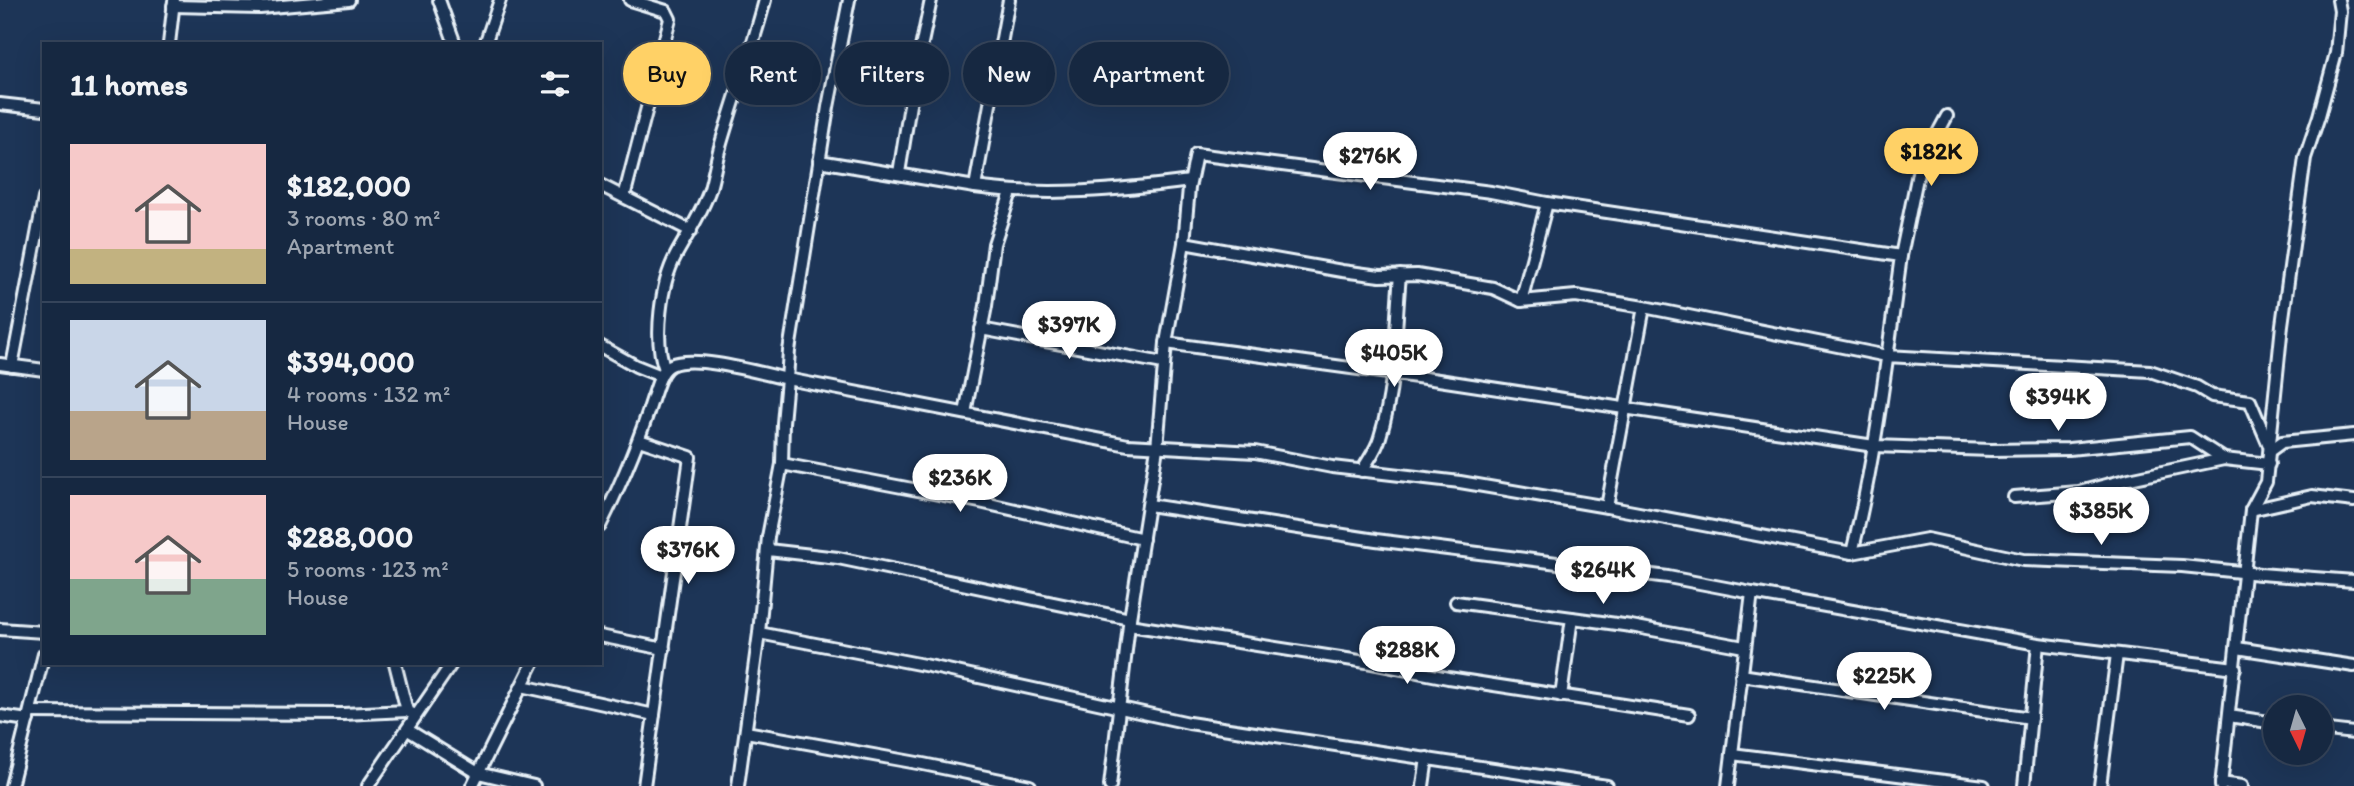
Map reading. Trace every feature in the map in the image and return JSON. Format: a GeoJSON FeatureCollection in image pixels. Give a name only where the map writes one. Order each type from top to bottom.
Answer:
{"type":"FeatureCollection","features":[{"type":"Feature","properties":{"kind":"street"},"geometry":{"type":"LineString","coordinates":[[169,42],[174,3],[260,8],[349,0]]}},
{"type":"Feature","properties":{"kind":"street"},"geometry":{"type":"LineString","coordinates":[[439,0],[454,42]]}},
{"type":"Feature","properties":{"kind":"street"},"geometry":{"type":"LineString","coordinates":[[486,42],[500,0]]}},
{"type":"Feature","properties":{"kind":"street"},"geometry":{"type":"LineString","coordinates":[[624,197],[670,19],[666,11],[630,0]]}},
{"type":"Feature","properties":{"kind":"street"},"geometry":{"type":"LineString","coordinates":[[602,522],[639,440],[663,372],[657,332],[668,275],[709,191],[720,146],[765,0]]}},
{"type":"Feature","properties":{"kind":"street"},"geometry":{"type":"LineString","coordinates":[[738,786],[759,633],[768,537],[782,464],[789,351],[819,161],[849,0]]}},
{"type":"Feature","properties":{"kind":"street"},"geometry":{"type":"LineString","coordinates":[[899,173],[931,0]]}},
{"type":"Feature","properties":{"kind":"street"},"geometry":{"type":"LineString","coordinates":[[975,187],[1009,0]]}},
{"type":"Feature","properties":{"kind":"street"},"geometry":{"type":"LineString","coordinates":[[2242,786],[2221,784],[2251,510],[2266,482],[2282,325],[2305,158],[2336,52],[2340,11],[2338,0]]}},
{"type":"Feature","properties":{"kind":"street"},"geometry":{"type":"LineString","coordinates":[[0,104],[42,109]]}},
{"type":"Feature","properties":{"kind":"street"},"geometry":{"type":"LineString","coordinates":[[1852,553],[1874,446],[1901,256],[1919,168],[1947,116]]}},
{"type":"Feature","properties":{"kind":"street"},"geometry":{"type":"LineString","coordinates":[[1110,786],[1129,622],[1157,448],[1163,363],[1196,154],[1491,192],[1547,203],[1901,256]]}},
{"type":"Feature","properties":{"kind":"street"},"geometry":{"type":"LineString","coordinates":[[819,161],[1011,192],[1130,188],[1190,181]]}},
{"type":"Feature","properties":{"kind":"street"},"geometry":{"type":"LineString","coordinates":[[602,186],[691,231]]}},
{"type":"Feature","properties":{"kind":"street"},"geometry":{"type":"LineString","coordinates":[[965,413],[993,244],[1011,192]]}},
{"type":"Feature","properties":{"kind":"street"},"geometry":{"type":"LineString","coordinates":[[1521,301],[1547,203]]}},
{"type":"Feature","properties":{"kind":"street"},"geometry":{"type":"LineString","coordinates":[[12,366],[42,208]]}},
{"type":"Feature","properties":{"kind":"street"},"geometry":{"type":"LineString","coordinates":[[1184,243],[1342,271],[1380,276],[1417,275],[1493,288],[1521,301],[1576,296],[1887,356],[2150,371],[2197,387],[2212,396],[2250,401],[2271,450]]}},
{"type":"Feature","properties":{"kind":"street"},"geometry":{"type":"LineString","coordinates":[[1362,471],[1380,440],[1391,373],[1399,275]]}},
{"type":"Feature","properties":{"kind":"street"},"geometry":{"type":"LineString","coordinates":[[1607,507],[1644,307]]}},
{"type":"Feature","properties":{"kind":"street"},"geometry":{"type":"LineString","coordinates":[[981,328],[1163,363]]}},
{"type":"Feature","properties":{"kind":"street"},"geometry":{"type":"LineString","coordinates":[[1166,343],[1391,373],[1874,446],[1991,450],[2068,449],[2190,436],[2224,459]]}},
{"type":"Feature","properties":{"kind":"street"},"geometry":{"type":"LineString","coordinates":[[602,347],[614,355],[663,372]]}},
{"type":"Feature","properties":{"kind":"street"},"geometry":{"type":"LineString","coordinates":[[0,364],[42,370]]}},
{"type":"Feature","properties":{"kind":"street"},"geometry":{"type":"LineString","coordinates":[[663,372],[673,364],[725,365],[908,404],[1129,445],[1255,452],[1332,467],[1460,481],[1852,553],[1927,538],[2022,560],[2182,566],[2354,581]]}},
{"type":"Feature","properties":{"kind":"street"},"geometry":{"type":"LineString","coordinates":[[2271,450],[2282,442],[2354,435]]}},
{"type":"Feature","properties":{"kind":"street"},"geometry":{"type":"LineString","coordinates":[[639,440],[690,457],[644,786]]}},
{"type":"Feature","properties":{"kind":"street"},"geometry":{"type":"LineString","coordinates":[[2014,497],[2079,492],[2224,459],[2269,464]]}},
{"type":"Feature","properties":{"kind":"street"},"geometry":{"type":"LineString","coordinates":[[782,464],[980,502],[1143,540]]}},
{"type":"Feature","properties":{"kind":"street"},"geometry":{"type":"LineString","coordinates":[[2251,510],[2312,496],[2354,501]]}},
{"type":"Feature","properties":{"kind":"street"},"geometry":{"type":"LineString","coordinates":[[1149,505],[1376,540],[1668,577],[2038,644],[2235,668]]}},
{"type":"Feature","properties":{"kind":"street"},"geometry":{"type":"LineString","coordinates":[[768,550],[838,558],[1129,622],[1448,678],[1689,715]]}},
{"type":"Feature","properties":{"kind":"street"},"geometry":{"type":"LineString","coordinates":[[1728,786],[1752,593]]}},
{"type":"Feature","properties":{"kind":"street"},"geometry":{"type":"LineString","coordinates":[[1456,602],[1631,626],[1744,647]]}},
{"type":"Feature","properties":{"kind":"street"},"geometry":{"type":"LineString","coordinates":[[1561,696],[1572,618]]}},
{"type":"Feature","properties":{"kind":"street"},"geometry":{"type":"LineString","coordinates":[[0,629],[42,632]]}},
{"type":"Feature","properties":{"kind":"street"},"geometry":{"type":"LineString","coordinates":[[759,633],[929,666],[1189,723],[1606,786]]}},
{"type":"Feature","properties":{"kind":"street"},"geometry":{"type":"LineString","coordinates":[[602,636],[664,649]]}},
{"type":"Feature","properties":{"kind":"street"},"geometry":{"type":"LineString","coordinates":[[2024,786],[2038,644]]}},
{"type":"Feature","properties":{"kind":"street"},"geometry":{"type":"LineString","coordinates":[[2237,648],[2354,666]]}},
{"type":"Feature","properties":{"kind":"street"},"geometry":{"type":"LineString","coordinates":[[2100,786],[2118,653]]}},
{"type":"Feature","properties":{"kind":"street"},"geometry":{"type":"LineString","coordinates":[[11,786],[42,662]]}},
{"type":"Feature","properties":{"kind":"street"},"geometry":{"type":"LineString","coordinates":[[368,786],[408,730],[411,713],[396,665]]}},
{"type":"Feature","properties":{"kind":"street"},"geometry":{"type":"LineString","coordinates":[[0,716],[411,713],[450,665]]}},
{"type":"Feature","properties":{"kind":"street"},"geometry":{"type":"LineString","coordinates":[[472,786],[532,665]]}},
{"type":"Feature","properties":{"kind":"street"},"geometry":{"type":"LineString","coordinates":[[1741,675],[2031,718]]}},
{"type":"Feature","properties":{"kind":"street"},"geometry":{"type":"LineString","coordinates":[[523,685],[654,715]]}},
{"type":"Feature","properties":{"kind":"street"},"geometry":{"type":"LineString","coordinates":[[2230,716],[2263,721]]}},
{"type":"Feature","properties":{"kind":"street"},"geometry":{"type":"LineString","coordinates":[[408,730],[478,773],[534,786]]}},
{"type":"Feature","properties":{"kind":"street"},"geometry":{"type":"LineString","coordinates":[[2333,731],[2354,733]]}},
{"type":"Feature","properties":{"kind":"street"},"geometry":{"type":"LineString","coordinates":[[746,732],[1030,786]]}},
{"type":"Feature","properties":{"kind":"street"},"geometry":{"type":"LineString","coordinates":[[1731,754],[1984,786]]}},
{"type":"Feature","properties":{"kind":"street"},"geometry":{"type":"LineString","coordinates":[[1423,786],[1427,758]]}}]}
